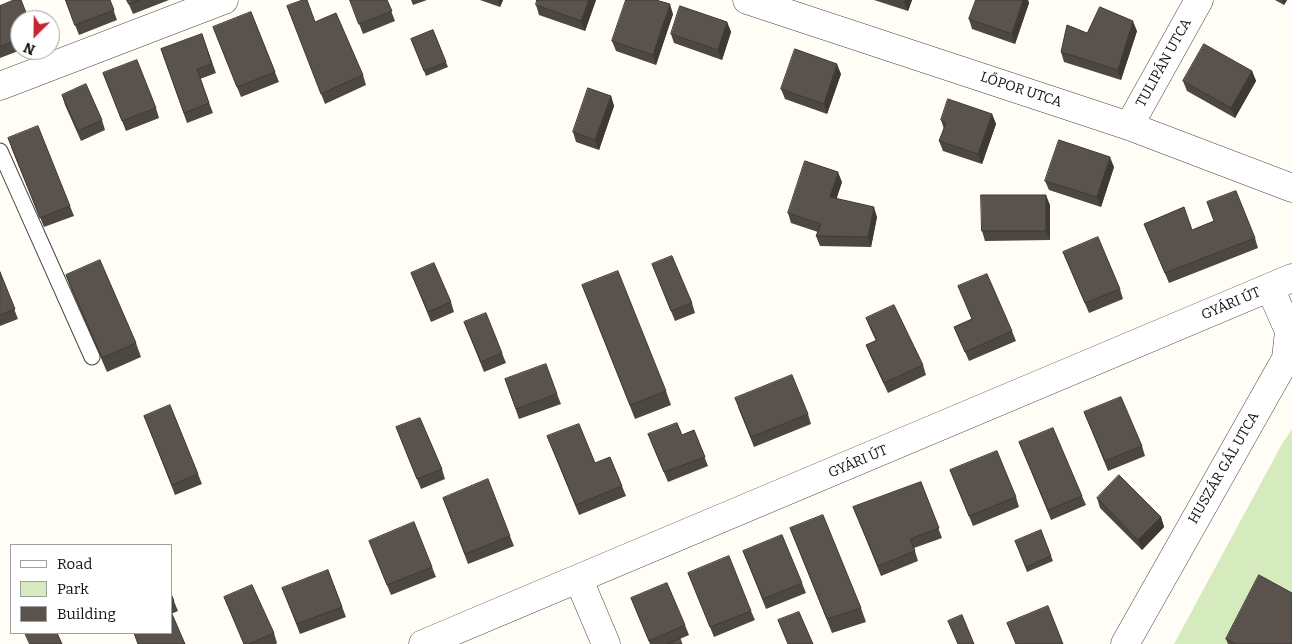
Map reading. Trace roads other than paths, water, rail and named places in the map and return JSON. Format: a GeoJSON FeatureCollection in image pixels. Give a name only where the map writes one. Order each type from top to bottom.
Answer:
{"type":"FeatureCollection","features":[{"type":"Feature","properties":{"kind":"street"},"geometry":{"type":"LineString","coordinates":[[0,86],[224,0]]}},
{"type":"Feature","properties":{"kind":"street","name":"LŐPOR UTCA"},"geometry":{"type":"LineString","coordinates":[[746,0],[1130,126],[1292,188]]}},
{"type":"Feature","properties":{"kind":"street","name":"TULIPÁN UTCA"},"geometry":{"type":"LineString","coordinates":[[1130,126],[1200,0]]}},
{"type":"Feature","properties":{"kind":"street","name":"GYÁRI ÚT"},"geometry":{"type":"LineString","coordinates":[[423,644],[579,580],[1281,283]]}},
{"type":"Feature","properties":{"kind":"street","name":"HUSZÁR GÁL UTCA"},"geometry":{"type":"LineString","coordinates":[[1125,644],[1286,360],[1289,331],[1281,283]]}},
{"type":"Feature","properties":{"kind":"street"},"geometry":{"type":"LineString","coordinates":[[579,580],[606,644]]}},
{"type":"Feature","properties":{"kind":"lane"},"geometry":{"type":"LineString","coordinates":[[0,152],[92,357]]}}]}
